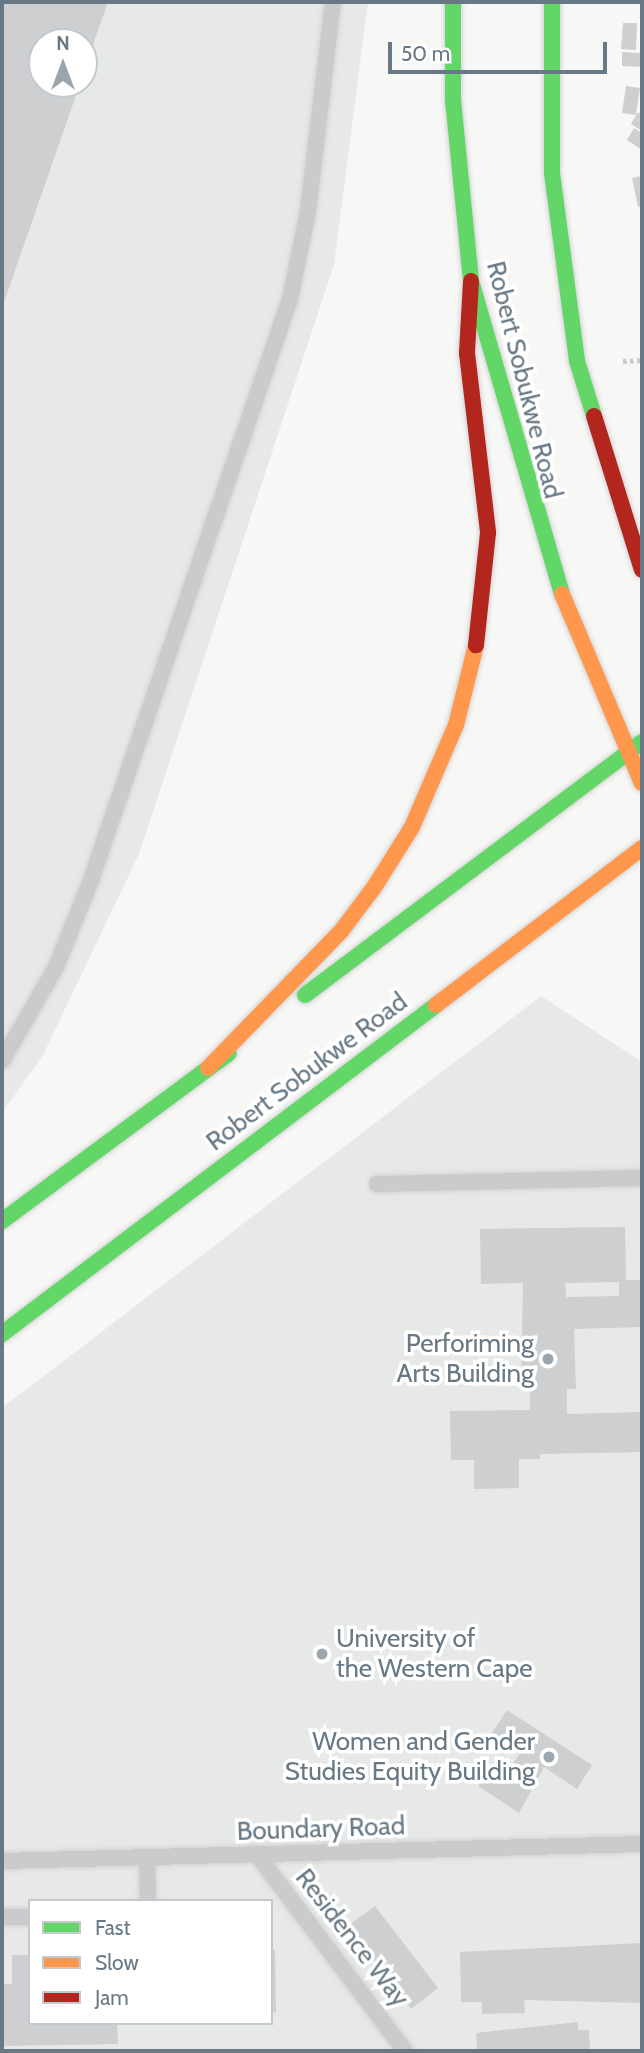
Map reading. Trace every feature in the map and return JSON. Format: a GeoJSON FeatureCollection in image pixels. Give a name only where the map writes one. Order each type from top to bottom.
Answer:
{"type":"FeatureCollection","features":[{"type":"Feature","properties":{"kind":"main road","name":"Robert Sobukwe Road"},"geometry":{"type":"LineString","coordinates":[[453,2],[453,100],[471,281],[543,545],[627,754],[642,783]]}},
{"type":"Feature","properties":{"kind":"main road"},"geometry":{"type":"LineString","coordinates":[[552,2],[552,173],[577,361],[597,439],[642,570]]}},
{"type":"Feature","properties":{"kind":"main road"},"geometry":{"type":"LineString","coordinates":[[208,1068],[367,897],[412,827],[456,725],[480,630],[488,533],[467,353],[471,281]]}},
{"type":"Feature","properties":{"kind":"main road"},"geometry":{"type":"LineString","coordinates":[[597,439],[642,516]]}},
{"type":"Feature","properties":{"kind":"main road"},"geometry":{"type":"LineString","coordinates":[[2,1221],[642,742]]}},
{"type":"Feature","properties":{"kind":"main road","name":"Robert Sobukwe Road"},"geometry":{"type":"LineString","coordinates":[[2,1334],[642,848]]}},
{"type":"Feature","properties":{"kind":"lane"},"geometry":{"type":"LineString","coordinates":[[2,1061],[56,967],[90,883],[290,299],[308,211],[333,2]]}},
{"type":"Feature","properties":{"kind":"lane"},"geometry":{"type":"LineString","coordinates":[[377,1184],[642,1178]]}},
{"type":"Feature","properties":{"kind":"lane","name":"Boundary Road"},"geometry":{"type":"LineString","coordinates":[[2,1861],[642,1844]]}},
{"type":"Feature","properties":{"kind":"lane","name":"Residence Way"},"geometry":{"type":"LineString","coordinates":[[258,1856],[405,2051]]}},
{"type":"Feature","properties":{"kind":"lane"},"geometry":{"type":"LineString","coordinates":[[147,1858],[148,1899]]}},
{"type":"Feature","properties":{"kind":"lane"},"geometry":{"type":"LineString","coordinates":[[2,1917],[28,1917]]}},
{"type":"Feature","properties":{"kind":"path"},"geometry":{"type":"LineString","coordinates":[[623,360],[642,360]]}},
{"type":"Feature","properties":{"kind":"shaded area"},"geometry":{"type":"Polygon","coordinates":[[[2,2],[368,2],[334,265],[139,854],[43,1055],[2,1113],[2,2]]]}},
{"type":"Feature","properties":{"kind":"shaded area","name":"University of the Western Cape"},"geometry":{"type":"Polygon","coordinates":[[[541,996],[642,1062],[642,2051],[2,2051],[2,1408],[541,996]]]}},
{"type":"Feature","properties":{"kind":"building"},"geometry":{"type":"Polygon","coordinates":[[[2,2],[108,2],[98,30],[98,28],[28,28],[28,98],[75,98],[2,308],[2,2]]]}},
{"type":"Feature","properties":{"kind":"building"},"geometry":{"type":"Polygon","coordinates":[[[623,23],[637,23],[636,50],[621,49],[623,23]]]}},
{"type":"Feature","properties":{"kind":"building"},"geometry":{"type":"Polygon","coordinates":[[[622,52],[642,53],[642,67],[622,66],[622,52]]]}},
{"type":"Feature","properties":{"kind":"building"},"geometry":{"type":"Polygon","coordinates":[[[626,86],[640,88],[636,115],[622,113],[626,86]]]}},
{"type":"Feature","properties":{"kind":"building"},"geometry":{"type":"Polygon","coordinates":[[[638,112],[642,115],[642,131],[631,124],[638,112]]]}},
{"type":"Feature","properties":{"kind":"building"},"geometry":{"type":"Polygon","coordinates":[[[634,128],[642,133],[642,150],[627,140],[634,128]]]}},
{"type":"Feature","properties":{"kind":"building"},"geometry":{"type":"Polygon","coordinates":[[[642,176],[642,206],[638,207],[632,178],[642,176]]]}},
{"type":"Feature","properties":{"kind":"building","name":"Perforiming Arts Building"},"geometry":{"type":"Polygon","coordinates":[[[625,1227],[626,1280],[642,1280],[642,1327],[574,1329],[576,1389],[567,1389],[567,1414],[642,1412],[642,1452],[540,1454],[540,1459],[519,1459],[519,1488],[474,1489],[474,1460],[451,1460],[450,1411],[530,1410],[530,1390],[521,1390],[523,1283],[481,1284],[480,1229],[625,1227]],[[619,1282],[565,1283],[566,1297],[619,1296],[619,1282]]]}},
{"type":"Feature","properties":{"kind":"building","name":"Women and Gender Studies Equity Building"},"geometry":{"type":"Polygon","coordinates":[[[507,1710],[592,1765],[577,1789],[544,1767],[519,1813],[478,1786],[493,1763],[507,1772],[521,1752],[492,1733],[507,1710]]]}},
{"type":"Feature","properties":{"kind":"building"},"geometry":{"type":"Polygon","coordinates":[[[375,1906],[438,1988],[411,2009],[348,1926],[375,1906]]]}},
{"type":"Feature","properties":{"kind":"building"},"geometry":{"type":"Polygon","coordinates":[[[642,1943],[642,2003],[524,2000],[525,2013],[482,2014],[482,2002],[461,2002],[460,1952],[642,1943]]]}},
{"type":"Feature","properties":{"kind":"building"},"geometry":{"type":"Polygon","coordinates":[[[273,1950],[275,1950],[276,2012],[273,2012],[273,1950]]]}},
{"type":"Feature","properties":{"kind":"building"},"geometry":{"type":"Polygon","coordinates":[[[12,1955],[28,1955],[28,2025],[117,2025],[118,2044],[2,2046],[2,1984],[12,1984],[12,1955]]]}},
{"type":"Feature","properties":{"kind":"building"},"geometry":{"type":"Polygon","coordinates":[[[578,2022],[578,2030],[589,2030],[590,2051],[477,2051],[476,2033],[578,2022]]]}},
{"type":"Feature","properties":{"kind":"traffic: fast"},"geometry":{"type":"LineString","coordinates":[[453,2],[453,100],[471,281],[562,594]]}},
{"type":"Feature","properties":{"kind":"traffic: fast"},"geometry":{"type":"LineString","coordinates":[[552,2],[552,173],[577,361],[594,416]]}},
{"type":"Feature","properties":{"kind":"traffic: fast"},"geometry":{"type":"LineString","coordinates":[[305,995],[642,742]]}},
{"type":"Feature","properties":{"kind":"traffic: fast"},"geometry":{"type":"LineString","coordinates":[[2,1334],[436,1005]]}},
{"type":"Feature","properties":{"kind":"traffic: fast"},"geometry":{"type":"LineString","coordinates":[[2,1221],[229,1053]]}},
{"type":"Feature","properties":{"kind":"traffic: slow"},"geometry":{"type":"LineString","coordinates":[[562,594],[642,783]]}},
{"type":"Feature","properties":{"kind":"traffic: slow"},"geometry":{"type":"LineString","coordinates":[[208,1068],[342,930],[375,886],[412,827],[456,725],[476,645]]}},
{"type":"Feature","properties":{"kind":"traffic: slow"},"geometry":{"type":"LineString","coordinates":[[436,1005],[642,848]]}},
{"type":"Feature","properties":{"kind":"traffic: jam"},"geometry":{"type":"LineString","coordinates":[[471,281],[467,353],[488,533],[476,645]]}},
{"type":"Feature","properties":{"kind":"traffic: jam"},"geometry":{"type":"LineString","coordinates":[[594,416],[642,570]]}},
{"type":"Feature","properties":{"kind":"place","name":"Perforiming Arts Building"},"geometry":{"type":"Point","coordinates":[548,1359]}},
{"type":"Feature","properties":{"kind":"place","name":"University of the Western Cape"},"geometry":{"type":"Point","coordinates":[322,1654]}},
{"type":"Feature","properties":{"kind":"place","name":"Women and Gender Studies Equity Building"},"geometry":{"type":"Point","coordinates":[549,1757]}}]}
